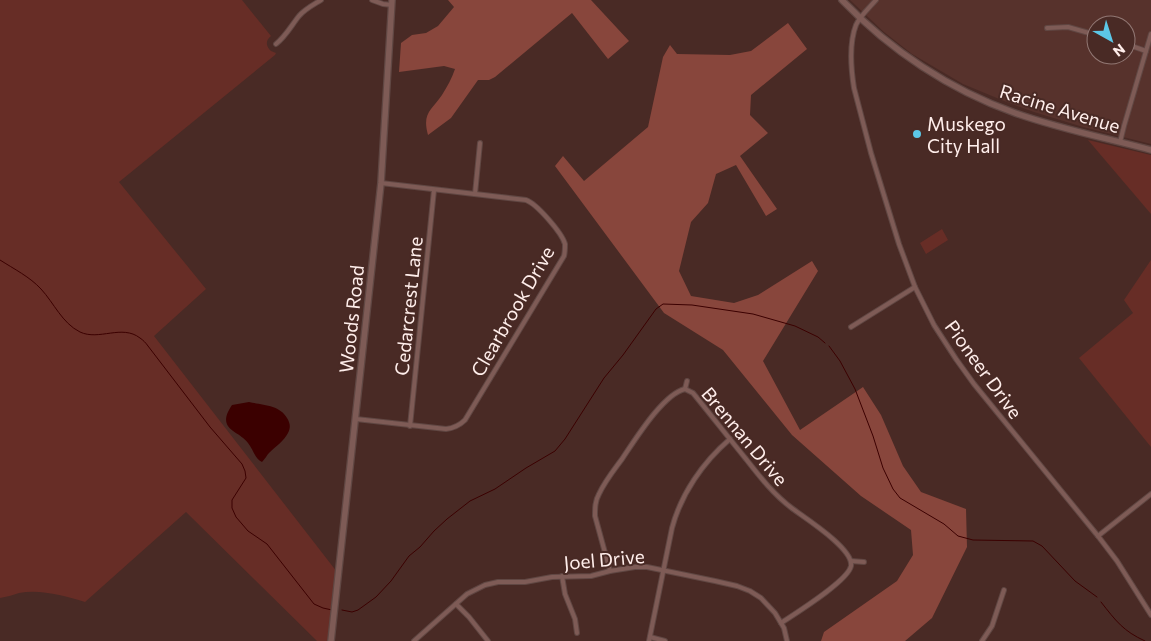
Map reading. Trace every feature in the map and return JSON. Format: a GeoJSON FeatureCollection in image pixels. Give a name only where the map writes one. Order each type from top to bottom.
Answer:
{"type":"FeatureCollection","features":[{"type":"Feature","properties":{"kind":"street"},"geometry":{"type":"LineString","coordinates":[[372,0],[383,4],[392,3]]}},
{"type":"Feature","properties":{"kind":"street","name":"Racine Avenue"},"geometry":{"type":"LineString","coordinates":[[842,0],[883,38],[922,66],[951,84],[981,99],[1030,118],[1151,150]]}},
{"type":"Feature","properties":{"kind":"street"},"geometry":{"type":"LineString","coordinates":[[860,18],[876,0]]}},
{"type":"Feature","properties":{"kind":"street"},"geometry":{"type":"LineString","coordinates":[[276,44],[283,39],[300,14],[319,1]]}},
{"type":"Feature","properties":{"kind":"street","name":"Woods Road"},"geometry":{"type":"LineString","coordinates":[[332,641],[380,183],[392,3]]}},
{"type":"Feature","properties":{"kind":"street","name":"Pioneer Drive"},"geometry":{"type":"LineString","coordinates":[[860,18],[855,30],[851,55],[854,88],[873,160],[899,244],[915,287],[934,325],[956,359],[1098,536],[1128,577],[1151,615]]}},
{"type":"Feature","properties":{"kind":"street"},"geometry":{"type":"LineString","coordinates":[[1047,28],[1068,28],[1086,32]]}},
{"type":"Feature","properties":{"kind":"street"},"geometry":{"type":"LineString","coordinates":[[1120,142],[1151,34]]}},
{"type":"Feature","properties":{"kind":"street"},"geometry":{"type":"LineString","coordinates":[[1136,48],[1146,51]]}},
{"type":"Feature","properties":{"kind":"street"},"geometry":{"type":"LineString","coordinates":[[475,194],[480,143]]}},
{"type":"Feature","properties":{"kind":"street","name":"Clearbrook Drive"},"geometry":{"type":"LineString","coordinates":[[356,419],[446,429],[453,428],[462,423],[564,256],[565,246],[562,238],[542,212],[531,202],[520,198],[380,183]]}},
{"type":"Feature","properties":{"kind":"street","name":"Cedarcrest Lane"},"geometry":{"type":"LineString","coordinates":[[410,426],[434,190]]}},
{"type":"Feature","properties":{"kind":"street"},"geometry":{"type":"LineString","coordinates":[[851,327],[915,287]]}},
{"type":"Feature","properties":{"kind":"street"},"geometry":{"type":"LineString","coordinates":[[686,389],[687,382]]}},
{"type":"Feature","properties":{"kind":"street","name":"Brennan Drive"},"geometry":{"type":"LineString","coordinates":[[610,571],[595,516],[598,495],[651,416],[677,392],[686,389],[693,393],[774,492],[791,508],[835,541],[847,552],[851,561]]}},
{"type":"Feature","properties":{"kind":"street"},"geometry":{"type":"LineString","coordinates":[[665,641],[650,639],[673,522],[688,489],[710,458],[730,440]]}},
{"type":"Feature","properties":{"kind":"street"},"geometry":{"type":"LineString","coordinates":[[1098,536],[1151,494]]}},
{"type":"Feature","properties":{"kind":"street"},"geometry":{"type":"LineString","coordinates":[[781,623],[836,584],[850,571],[851,561],[864,562]]}},
{"type":"Feature","properties":{"kind":"street","name":"Joel Drive"},"geometry":{"type":"LineString","coordinates":[[414,641],[473,590],[485,585],[498,582],[525,582],[562,576],[591,576],[610,571],[647,567],[744,588],[765,602],[775,613],[781,623],[787,641]]}},
{"type":"Feature","properties":{"kind":"street"},"geometry":{"type":"LineString","coordinates":[[562,576],[565,594],[577,633]]}},
{"type":"Feature","properties":{"kind":"street"},"geometry":{"type":"LineString","coordinates":[[982,641],[992,626],[1004,590]]}},
{"type":"Feature","properties":{"kind":"street"},"geometry":{"type":"LineString","coordinates":[[456,604],[488,641]]}},
{"type":"Feature","properties":{"kind":"shaded area"},"geometry":{"type":"Polygon","coordinates":[[[0,0],[242,0],[271,36],[267,45],[271,51],[276,53],[275,55],[119,182],[206,289],[154,336],[337,572],[329,641],[317,641],[186,512],[85,602],[36,592],[19,593],[0,598],[0,0]]]}},
{"type":"Feature","properties":{"kind":"shaded area"},"geometry":{"type":"Polygon","coordinates":[[[448,0],[591,0],[629,41],[608,59],[572,13],[495,77],[489,80],[478,80],[451,118],[428,135],[426,128],[427,117],[446,89],[455,69],[444,66],[399,72],[401,43],[412,35],[426,33],[438,26],[454,7],[448,0]]]}},
{"type":"Feature","properties":{"kind":"shaded area"},"geometry":{"type":"Polygon","coordinates":[[[850,0],[1151,0],[1151,144],[1083,127],[1004,101],[963,84],[912,54],[884,32],[850,0]]]}},
{"type":"Feature","properties":{"kind":"shaded area"},"geometry":{"type":"Polygon","coordinates":[[[788,23],[807,49],[751,95],[750,115],[768,133],[740,156],[777,209],[766,216],[736,165],[716,174],[708,203],[691,222],[679,271],[691,296],[734,303],[758,295],[812,261],[818,271],[763,361],[800,430],[863,387],[881,415],[903,466],[921,492],[966,509],[967,547],[932,618],[905,641],[821,641],[824,632],[897,581],[913,555],[911,530],[861,496],[792,435],[723,350],[664,313],[555,166],[563,156],[584,181],[648,127],[663,57],[670,45],[677,54],[730,55],[751,51],[788,23]]]}},
{"type":"Feature","properties":{"kind":"shaded area"},"geometry":{"type":"Polygon","coordinates":[[[1088,140],[1151,155],[1151,214],[1088,140]]]}},
{"type":"Feature","properties":{"kind":"shaded area"},"geometry":{"type":"Polygon","coordinates":[[[942,229],[948,240],[926,254],[920,243],[942,229]]]}},
{"type":"Feature","properties":{"kind":"shaded area"},"geometry":{"type":"Polygon","coordinates":[[[1151,260],[1151,447],[1079,358],[1133,313],[1124,300],[1151,260]]]}},
{"type":"Feature","properties":{"kind":"shaded area"},"geometry":{"type":"Polygon","coordinates":[[[249,402],[280,410],[289,423],[290,429],[286,436],[262,462],[258,459],[250,445],[227,425],[227,413],[232,405],[249,402]]]}},
{"type":"Feature","properties":{"kind":"waterway"},"geometry":{"type":"LineString","coordinates":[[0,260],[22,273],[37,285],[63,318],[80,332],[95,335],[126,332],[140,338],[145,343],[210,427],[242,464],[246,478],[232,500],[232,508],[236,517],[248,531],[267,544],[314,604],[332,610]]}},
{"type":"Feature","properties":{"kind":"waterway"},"geometry":{"type":"LineString","coordinates":[[342,610],[352,612],[358,610],[376,597],[391,581],[409,556],[447,519],[470,501],[495,489],[555,451],[565,439],[604,378],[656,309],[663,304],[692,305],[753,314],[795,326],[818,337],[825,343]]}},
{"type":"Feature","properties":{"kind":"waterway"},"geometry":{"type":"LineString","coordinates":[[829,346],[840,361],[855,389],[883,468],[893,489],[900,498],[944,524],[958,536],[973,540],[1033,541],[1042,546],[1075,581],[1097,597]]}},
{"type":"Feature","properties":{"kind":"waterway"},"geometry":{"type":"LineString","coordinates":[[1101,602],[1120,625],[1145,641]]}},
{"type":"Feature","properties":{"kind":"place","name":"Muskego City Hall"},"geometry":{"type":"Point","coordinates":[917,134]}}]}
